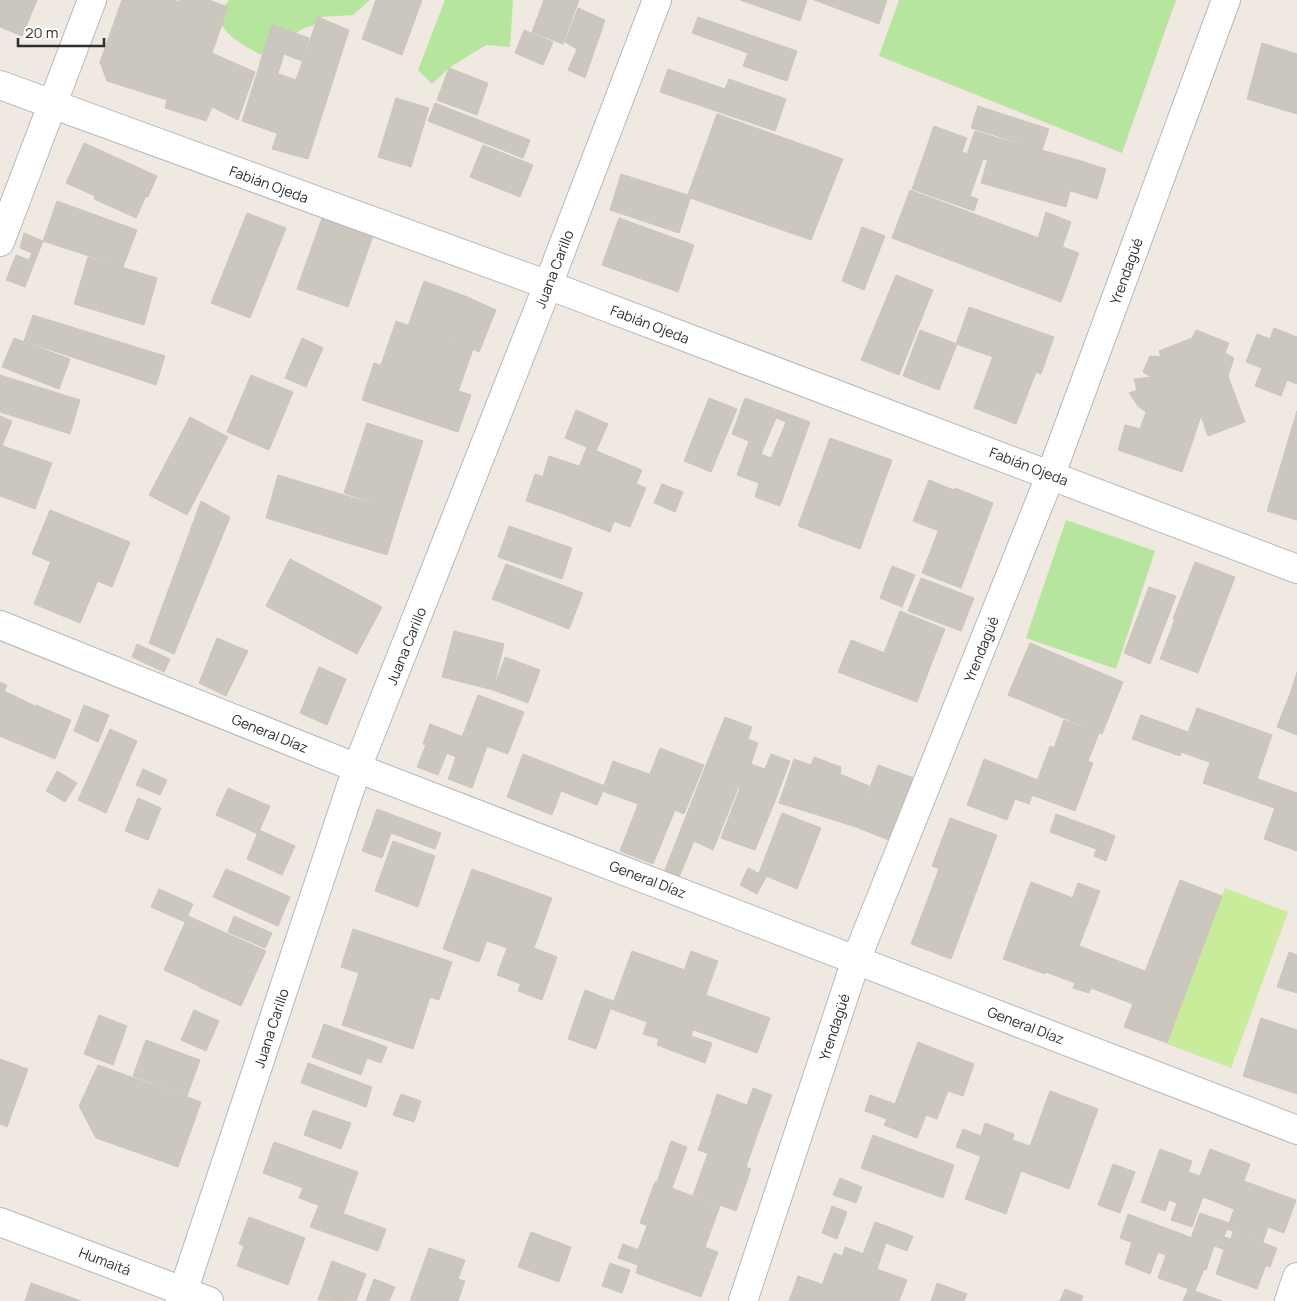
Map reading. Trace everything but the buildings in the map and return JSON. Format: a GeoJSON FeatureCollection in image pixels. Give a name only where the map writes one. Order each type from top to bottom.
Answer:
{"type":"FeatureCollection","features":[{"type":"Feature","properties":{"kind":"street"},"geometry":{"type":"LineString","coordinates":[[0,242],[54,106],[92,0]]}},
{"type":"Feature","properties":{"kind":"street","name":"Juana Carillo"},"geometry":{"type":"LineString","coordinates":[[182,1296],[358,768],[548,286],[657,0]]}},
{"type":"Feature","properties":{"kind":"street","name":"Yrendagüé"},"geometry":{"type":"LineString","coordinates":[[743,1301],[856,960],[1051,474],[1226,0]]}},
{"type":"Feature","properties":{"kind":"street","name":"Fabián Ojeda"},"geometry":{"type":"LineString","coordinates":[[0,85],[548,286],[1051,474],[1297,569]]}},
{"type":"Feature","properties":{"kind":"street","name":"General Díaz"},"geometry":{"type":"LineString","coordinates":[[0,625],[358,768],[1297,1130]]}},
{"type":"Feature","properties":{"kind":"street","name":"Humaitá"},"geometry":{"type":"LineString","coordinates":[[0,1222],[182,1296],[209,1301]]}},
{"type":"Feature","properties":{"kind":"street"},"geometry":{"type":"LineString","coordinates":[[1289,1301],[1297,1277]]}},
{"type":"Feature","properties":{"kind":"green space"},"geometry":{"type":"Polygon","coordinates":[[[229,0],[370,0],[353,15],[320,17],[327,21],[304,28],[261,55],[235,39],[220,22],[218,15],[229,0]]]}},
{"type":"Feature","properties":{"kind":"green space"},"geometry":{"type":"Polygon","coordinates":[[[445,0],[513,0],[510,47],[486,45],[449,68],[432,84],[418,70],[445,0]]]}},
{"type":"Feature","properties":{"kind":"green space"},"geometry":{"type":"Polygon","coordinates":[[[899,0],[1176,0],[1122,153],[879,56],[899,0]]]}},
{"type":"Feature","properties":{"kind":"green space"},"geometry":{"type":"Polygon","coordinates":[[[1066,520],[1155,551],[1116,669],[1026,638],[1066,520]]]}},
{"type":"Feature","properties":{"kind":"green space"},"geometry":{"type":"Polygon","coordinates":[[[1225,888],[1288,912],[1231,1068],[1167,1044],[1225,888]]]}}]}
